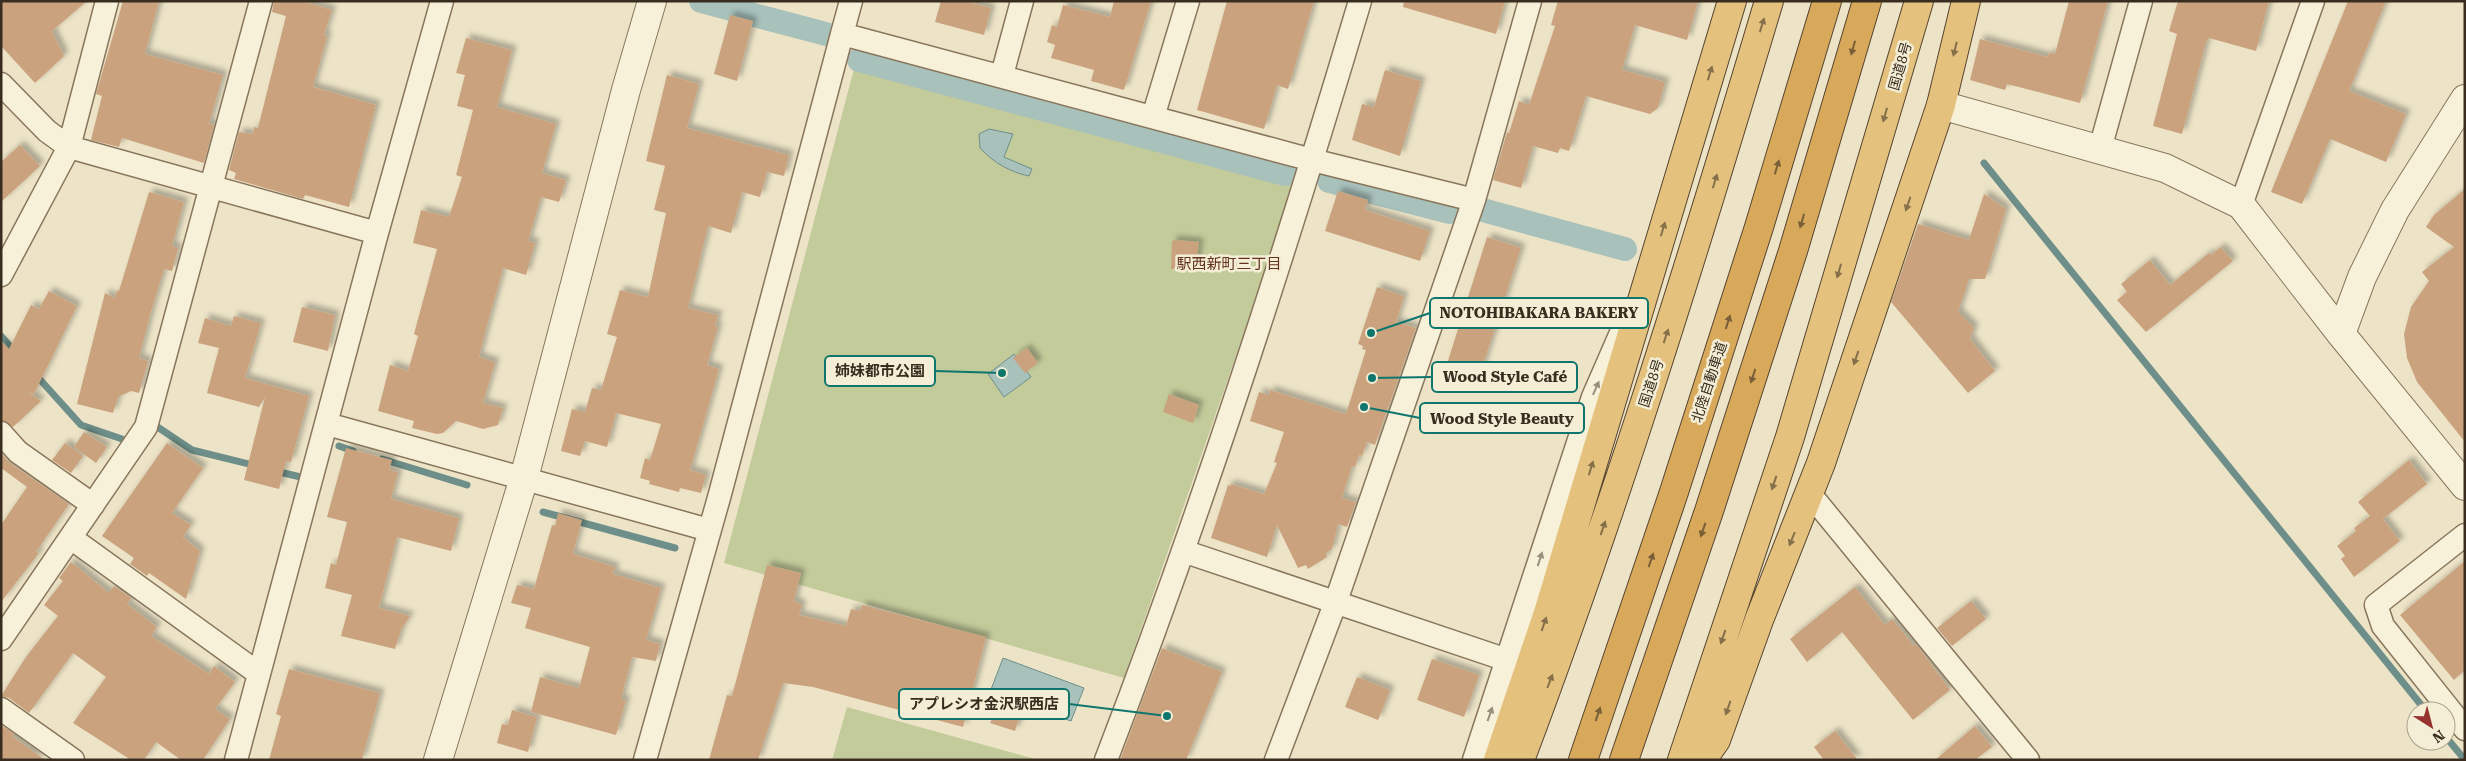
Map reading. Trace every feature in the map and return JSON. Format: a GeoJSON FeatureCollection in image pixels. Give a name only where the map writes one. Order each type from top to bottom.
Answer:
{"type":"FeatureCollection","features":[{"type":"Feature","properties":{"kind":"highway"},"geometry":{"type":"LineString","coordinates":[[1498,760],[1548,613],[1732,1]]}},
{"type":"Feature","properties":{"kind":"highway","name":"国道8号"},"geometry":{"type":"LineString","coordinates":[[1520,760],[1558,659],[1619,482],[1704,217],[1769,1]]}},
{"type":"Feature","properties":{"kind":"highway","name":"北陸自動車道"},"geometry":{"type":"LineString","coordinates":[[1583,760],[1676,486],[1759,227],[1827,1]]}},
{"type":"Feature","properties":{"kind":"highway"},"geometry":{"type":"LineString","coordinates":[[1624,760],[1709,511],[1793,251],[1867,1]]}},
{"type":"Feature","properties":{"kind":"highway","name":"国道8号"},"geometry":{"type":"LineString","coordinates":[[1682,760],[1790,437],[1919,1]]}},
{"type":"Feature","properties":{"kind":"highway"},"geometry":{"type":"LineString","coordinates":[[1702,760],[1716,740],[1759,620],[1810,494],[1941,105],[1966,1]]}},
{"type":"Feature","properties":{"kind":"street"},"geometry":{"type":"LineString","coordinates":[[1,275],[69,147],[107,1]]}},
{"type":"Feature","properties":{"kind":"street"},"geometry":{"type":"LineString","coordinates":[[1,639],[72,538],[146,426],[261,1]]}},
{"type":"Feature","properties":{"kind":"street"},"geometry":{"type":"LineString","coordinates":[[236,760],[258,673],[327,424],[376,234],[442,1]]}},
{"type":"Feature","properties":{"kind":"street"},"geometry":{"type":"LineString","coordinates":[[438,760],[524,478],[626,90],[652,1]]}},
{"type":"Feature","properties":{"kind":"street"},"geometry":{"type":"LineString","coordinates":[[645,760],[709,530],[851,1]]}},
{"type":"Feature","properties":{"kind":"street"},"geometry":{"type":"LineString","coordinates":[[1002,75],[1022,1]]}},
{"type":"Feature","properties":{"kind":"street"},"geometry":{"type":"LineString","coordinates":[[1153,117],[1188,1]]}},
{"type":"Feature","properties":{"kind":"street"},"geometry":{"type":"LineString","coordinates":[[1106,760],[1183,551],[1236,398],[1312,160],[1360,1]]}},
{"type":"Feature","properties":{"kind":"street"},"geometry":{"type":"LineString","coordinates":[[1276,760],[1335,604],[1474,200],[1530,1]]}},
{"type":"Feature","properties":{"kind":"street"},"geometry":{"type":"LineString","coordinates":[[2100,150],[2141,1]]}},
{"type":"Feature","properties":{"kind":"street"},"geometry":{"type":"LineString","coordinates":[[2241,205],[2313,1]]}},
{"type":"Feature","properties":{"kind":"street"},"geometry":{"type":"LineString","coordinates":[[842,34],[1002,75],[1312,160],[1474,200]]}},
{"type":"Feature","properties":{"kind":"street"},"geometry":{"type":"LineString","coordinates":[[1,84],[46,131],[69,147],[376,234]]}},
{"type":"Feature","properties":{"kind":"street"},"geometry":{"type":"LineString","coordinates":[[2341,334],[2362,278],[2395,210],[2465,99]]}},
{"type":"Feature","properties":{"kind":"street"},"geometry":{"type":"LineString","coordinates":[[1941,105],[2165,168],[2241,205],[2341,334],[2465,486]]}},
{"type":"Feature","properties":{"kind":"street"},"geometry":{"type":"LineString","coordinates":[[1474,760],[1593,397],[1652,262]]}},
{"type":"Feature","properties":{"kind":"street"},"geometry":{"type":"LineString","coordinates":[[327,424],[709,530]]}},
{"type":"Feature","properties":{"kind":"street"},"geometry":{"type":"LineString","coordinates":[[1,433],[18,452],[93,505]]}},
{"type":"Feature","properties":{"kind":"street"},"geometry":{"type":"LineString","coordinates":[[1810,494],[2028,760]]}},
{"type":"Feature","properties":{"kind":"street"},"geometry":{"type":"LineString","coordinates":[[2465,535],[2376,605],[2383,626],[2465,729]]}},
{"type":"Feature","properties":{"kind":"street"},"geometry":{"type":"LineString","coordinates":[[72,538],[258,673]]}},
{"type":"Feature","properties":{"kind":"street"},"geometry":{"type":"LineString","coordinates":[[1183,551],[1335,604],[1507,660]]}},
{"type":"Feature","properties":{"kind":"street"},"geometry":{"type":"LineString","coordinates":[[1,708],[69,759]]}},
{"type":"Feature","properties":{"kind":"green space"},"geometry":{"type":"Polygon","coordinates":[[[855,65],[1296,183],[1124,678],[724,563],[855,65]]]}},
{"type":"Feature","properties":{"kind":"green space"},"geometry":{"type":"Polygon","coordinates":[[[847,707],[1039,760],[832,760],[847,707]]]}},
{"type":"Feature","properties":{"kind":"water"},"geometry":{"type":"Polygon","coordinates":[[[989,129],[1013,134],[1004,157],[1032,169],[1029,176],[1003,166],[980,148],[979,134],[989,129]]]}},
{"type":"Feature","properties":{"kind":"water"},"geometry":{"type":"Polygon","coordinates":[[[1014,354],[1031,377],[1004,397],[988,374],[1014,354]]]}},
{"type":"Feature","properties":{"kind":"water"},"geometry":{"type":"Polygon","coordinates":[[[1003,658],[1084,688],[1071,721],[990,692],[1003,658]]]}},
{"type":"Feature","properties":{"kind":"building"},"geometry":{"type":"Polygon","coordinates":[[[1,1],[87,1],[52,31],[64,56],[35,83],[1,46],[1,1]]]}},
{"type":"Feature","properties":{"kind":"building"},"geometry":{"type":"Polygon","coordinates":[[[123,1],[159,1],[145,54],[223,75],[209,124],[214,125],[204,163],[122,138],[119,147],[91,140],[102,96],[96,94],[123,1]]]}},
{"type":"Feature","properties":{"kind":"building"},"geometry":{"type":"Polygon","coordinates":[[[274,1],[302,1],[332,10],[324,35],[327,36],[313,87],[376,105],[349,207],[305,195],[303,199],[234,179],[236,173],[229,170],[239,132],[253,134],[254,127],[258,128],[286,16],[272,12],[274,1]]]}},
{"type":"Feature","properties":{"kind":"building"},"geometry":{"type":"Polygon","coordinates":[[[941,1],[965,1],[991,8],[984,35],[935,22],[941,1]]]}},
{"type":"Feature","properties":{"kind":"building"},"geometry":{"type":"Polygon","coordinates":[[[1114,1],[1151,1],[1124,90],[1091,81],[1094,70],[1051,58],[1055,45],[1047,42],[1052,25],[1057,27],[1063,5],[1110,17],[1114,1]]]}},
{"type":"Feature","properties":{"kind":"building"},"geometry":{"type":"Polygon","coordinates":[[[1227,1],[1314,1],[1288,89],[1277,85],[1264,129],[1197,110],[1227,1]]]}},
{"type":"Feature","properties":{"kind":"building"},"geometry":{"type":"Polygon","coordinates":[[[1404,1],[1505,1],[1496,34],[1403,7],[1404,1]]]}},
{"type":"Feature","properties":{"kind":"building"},"geometry":{"type":"Polygon","coordinates":[[[1558,1],[1698,1],[1687,40],[1635,25],[1622,70],[1665,82],[1658,108],[1650,114],[1586,96],[1569,151],[1560,148],[1558,153],[1533,146],[1521,188],[1493,180],[1507,132],[1509,133],[1519,101],[1529,105],[1555,26],[1551,25],[1558,1]]]}},
{"type":"Feature","properties":{"kind":"building"},"geometry":{"type":"Polygon","coordinates":[[[2069,1],[2108,1],[2080,103],[2007,84],[2005,90],[1970,80],[1980,39],[2048,57],[2049,53],[2055,54],[2069,1]]]}},
{"type":"Feature","properties":{"kind":"building"},"geometry":{"type":"Polygon","coordinates":[[[2178,1],[2269,1],[2256,51],[2209,38],[2206,42],[2182,134],[2153,126],[2177,34],[2169,31],[2178,1]]]}},
{"type":"Feature","properties":{"kind":"building"},"geometry":{"type":"Polygon","coordinates":[[[2348,1],[2386,1],[2349,91],[2406,114],[2386,162],[2330,139],[2302,204],[2271,192],[2348,1]]]}},
{"type":"Feature","properties":{"kind":"building"},"geometry":{"type":"Polygon","coordinates":[[[730,15],[753,21],[737,81],[714,74],[730,15]]]}},
{"type":"Feature","properties":{"kind":"building"},"geometry":{"type":"Polygon","coordinates":[[[466,38],[512,50],[497,107],[556,124],[542,173],[566,180],[559,202],[541,197],[528,241],[535,243],[526,275],[503,268],[486,329],[479,357],[495,362],[483,403],[503,408],[498,425],[483,429],[456,421],[443,433],[437,434],[412,428],[414,421],[378,411],[390,365],[408,371],[418,336],[414,334],[437,249],[413,243],[421,210],[449,217],[462,177],[456,175],[473,110],[457,106],[465,75],[456,73],[466,38]]]}},
{"type":"Feature","properties":{"kind":"building"},"geometry":{"type":"Polygon","coordinates":[[[1385,70],[1421,81],[1400,156],[1352,140],[1362,104],[1374,107],[1385,70]]]}},
{"type":"Feature","properties":{"kind":"building"},"geometry":{"type":"Polygon","coordinates":[[[667,75],[699,84],[687,128],[789,155],[784,176],[767,172],[760,197],[742,192],[731,233],[708,226],[688,308],[718,315],[715,326],[718,327],[707,365],[719,369],[690,470],[706,475],[701,493],[680,488],[679,492],[649,484],[650,481],[640,478],[645,458],[650,460],[661,424],[616,413],[607,447],[585,441],[580,456],[561,451],[572,409],[585,412],[592,388],[601,390],[617,337],[607,334],[620,290],[648,297],[666,213],[654,210],[665,166],[646,161],[667,75]]]}},
{"type":"Feature","properties":{"kind":"building"},"geometry":{"type":"Polygon","coordinates":[[[20,145],[40,166],[1,202],[1,162],[20,145]]]}},
{"type":"Feature","properties":{"kind":"building"},"geometry":{"type":"Polygon","coordinates":[[[2465,189],[2465,442],[2417,382],[2407,358],[2404,334],[2411,307],[2429,281],[2422,272],[2454,247],[2426,227],[2434,215],[2465,189]]]}},
{"type":"Feature","properties":{"kind":"building"},"geometry":{"type":"Polygon","coordinates":[[[1338,191],[1368,200],[1365,210],[1430,231],[1420,261],[1325,231],[1338,191]]]}},
{"type":"Feature","properties":{"kind":"building"},"geometry":{"type":"Polygon","coordinates":[[[149,192],[184,202],[172,246],[178,248],[172,271],[164,269],[150,315],[139,358],[148,361],[139,393],[131,391],[118,397],[113,413],[77,404],[105,293],[115,298],[117,290],[119,291],[149,192]]]}},
{"type":"Feature","properties":{"kind":"building"},"geometry":{"type":"Polygon","coordinates":[[[1984,194],[2006,209],[1985,279],[1969,279],[1958,312],[1974,328],[1970,339],[1995,371],[1968,393],[1891,302],[1918,224],[1969,240],[1984,194]]]}},
{"type":"Feature","properties":{"kind":"building"},"geometry":{"type":"Polygon","coordinates":[[[1487,237],[1521,248],[1480,374],[1447,364],[1487,237]]]}},
{"type":"Feature","properties":{"kind":"building"},"geometry":{"type":"Polygon","coordinates":[[[1172,241],[1199,242],[1196,267],[1193,267],[1193,269],[1171,269],[1172,241]]]}},
{"type":"Feature","properties":{"kind":"building"},"geometry":{"type":"Polygon","coordinates":[[[2221,247],[2233,261],[2146,332],[2117,300],[2127,292],[2121,284],[2150,260],[2170,285],[2209,253],[2211,255],[2221,247]]]}},
{"type":"Feature","properties":{"kind":"building"},"geometry":{"type":"Polygon","coordinates":[[[1377,287],[1404,296],[1396,322],[1416,328],[1375,445],[1367,442],[1362,456],[1359,455],[1355,467],[1352,466],[1342,498],[1356,502],[1347,527],[1338,524],[1332,549],[1326,553],[1327,557],[1308,569],[1306,565],[1298,568],[1277,525],[1267,557],[1211,538],[1228,485],[1231,486],[1231,484],[1264,494],[1277,463],[1274,462],[1284,432],[1250,421],[1259,392],[1269,395],[1270,390],[1346,414],[1366,350],[1362,349],[1363,346],[1358,344],[1377,287]]]}},
{"type":"Feature","properties":{"kind":"building"},"geometry":{"type":"Polygon","coordinates":[[[49,291],[77,306],[34,394],[28,392],[41,401],[13,427],[1,420],[1,340],[9,349],[31,305],[39,309],[49,291]]]}},
{"type":"Feature","properties":{"kind":"building"},"geometry":{"type":"Polygon","coordinates":[[[302,307],[335,315],[328,351],[293,342],[302,307]]]}},
{"type":"Feature","properties":{"kind":"building"},"geometry":{"type":"Polygon","coordinates":[[[234,316],[261,323],[245,378],[309,396],[291,462],[286,461],[279,489],[244,480],[265,397],[259,407],[207,393],[219,348],[198,343],[205,318],[231,326],[234,316]]]}},
{"type":"Feature","properties":{"kind":"building"},"geometry":{"type":"Polygon","coordinates":[[[1027,348],[1038,363],[1025,373],[1013,358],[1027,348]]]}},
{"type":"Feature","properties":{"kind":"building"},"geometry":{"type":"Polygon","coordinates":[[[1169,394],[1199,405],[1193,423],[1163,412],[1169,394]]]}},
{"type":"Feature","properties":{"kind":"building"},"geometry":{"type":"Polygon","coordinates":[[[84,432],[107,447],[96,463],[74,447],[84,432]]]}},
{"type":"Feature","properties":{"kind":"building"},"geometry":{"type":"Polygon","coordinates":[[[65,443],[83,456],[71,473],[52,460],[65,443]]]}},
{"type":"Feature","properties":{"kind":"building"},"geometry":{"type":"Polygon","coordinates":[[[167,443],[203,468],[172,513],[191,525],[183,537],[200,551],[186,599],[149,573],[147,576],[130,564],[134,558],[102,536],[167,443]]]}},
{"type":"Feature","properties":{"kind":"building"},"geometry":{"type":"Polygon","coordinates":[[[346,448],[392,460],[389,470],[398,472],[391,499],[459,518],[451,551],[397,537],[379,608],[410,616],[401,630],[395,649],[341,636],[352,595],[325,588],[331,563],[336,565],[347,522],[327,517],[346,448]]]}},
{"type":"Feature","properties":{"kind":"building"},"geometry":{"type":"Polygon","coordinates":[[[1,453],[10,463],[69,504],[36,552],[39,553],[1,602],[1,525],[27,487],[1,468],[1,453]]]}},
{"type":"Feature","properties":{"kind":"building"},"geometry":{"type":"Polygon","coordinates":[[[2409,460],[2427,484],[2383,519],[2400,541],[2354,577],[2341,559],[2345,556],[2337,546],[2356,531],[2354,528],[2370,516],[2358,502],[2409,460]]]}},
{"type":"Feature","properties":{"kind":"building"},"geometry":{"type":"Polygon","coordinates":[[[558,513],[582,520],[573,554],[615,567],[613,574],[661,588],[646,640],[660,644],[656,661],[632,657],[621,699],[626,700],[616,735],[531,712],[540,677],[579,688],[590,647],[525,628],[531,608],[511,603],[517,585],[534,589],[552,525],[555,526],[558,513]]]}},
{"type":"Feature","properties":{"kind":"building"},"geometry":{"type":"Polygon","coordinates":[[[2465,561],[2465,670],[2454,680],[2400,615],[2465,561]]]}},
{"type":"Feature","properties":{"kind":"building"},"geometry":{"type":"Polygon","coordinates":[[[71,562],[109,593],[114,586],[131,598],[127,604],[157,627],[151,636],[209,674],[214,666],[235,682],[215,709],[230,719],[203,760],[181,760],[156,742],[144,760],[131,760],[73,723],[106,677],[73,653],[29,713],[9,698],[1,696],[26,657],[58,616],[44,605],[63,581],[59,578],[71,562]]]}},
{"type":"Feature","properties":{"kind":"building"},"geometry":{"type":"Polygon","coordinates":[[[767,565],[801,573],[794,601],[802,605],[799,615],[846,626],[851,609],[860,611],[862,605],[986,637],[963,727],[813,687],[783,683],[758,760],[709,760],[727,695],[732,696],[767,565]]]}},
{"type":"Feature","properties":{"kind":"building"},"geometry":{"type":"Polygon","coordinates":[[[1855,587],[1885,625],[1892,619],[1914,646],[1916,644],[1950,690],[1913,720],[1842,632],[1807,662],[1790,639],[1855,587]]]}},
{"type":"Feature","properties":{"kind":"building"},"geometry":{"type":"Polygon","coordinates":[[[1971,601],[1986,619],[1952,646],[1937,628],[1971,601]]]}},
{"type":"Feature","properties":{"kind":"building"},"geometry":{"type":"Polygon","coordinates":[[[1162,648],[1222,672],[1186,760],[1120,760],[1162,648]]]}},
{"type":"Feature","properties":{"kind":"building"},"geometry":{"type":"Polygon","coordinates":[[[1432,659],[1479,675],[1464,717],[1417,700],[1432,659]]]}},
{"type":"Feature","properties":{"kind":"building"},"geometry":{"type":"Polygon","coordinates":[[[289,669],[380,693],[362,760],[269,760],[281,716],[276,714],[289,669]]]}},
{"type":"Feature","properties":{"kind":"building"},"geometry":{"type":"Polygon","coordinates":[[[1357,677],[1390,690],[1378,720],[1345,707],[1357,677]]]}},
{"type":"Feature","properties":{"kind":"building"},"geometry":{"type":"Polygon","coordinates":[[[1001,702],[1017,709],[1015,713],[1020,715],[1015,731],[990,723],[1001,702]]]}},
{"type":"Feature","properties":{"kind":"building"},"geometry":{"type":"Polygon","coordinates":[[[512,710],[537,717],[528,752],[497,743],[502,724],[508,725],[512,710]]]}},
{"type":"Feature","properties":{"kind":"building"},"geometry":{"type":"Polygon","coordinates":[[[1,725],[14,734],[12,736],[45,760],[1,760],[1,725]]]}},
{"type":"Feature","properties":{"kind":"building"},"geometry":{"type":"Polygon","coordinates":[[[1975,726],[1992,747],[1975,760],[1935,760],[1975,726]]]}},
{"type":"Feature","properties":{"kind":"building"},"geometry":{"type":"Polygon","coordinates":[[[1835,731],[1858,760],[1824,760],[1814,747],[1835,731]]]}},
{"type":"Feature","properties":{"kind":"waterway"},"geometry":{"type":"LineString","coordinates":[[701,1],[826,34]]}},
{"type":"Feature","properties":{"kind":"waterway"},"geometry":{"type":"LineString","coordinates":[[859,60],[1285,174]]}},
{"type":"Feature","properties":{"kind":"waterway"},"geometry":{"type":"LineString","coordinates":[[1984,163],[2418,701]]}},
{"type":"Feature","properties":{"kind":"waterway"},"geometry":{"type":"LineString","coordinates":[[1329,181],[1449,212]]}},
{"type":"Feature","properties":{"kind":"waterway"},"geometry":{"type":"LineString","coordinates":[[1479,209],[1625,249]]}},
{"type":"Feature","properties":{"kind":"waterway"},"geometry":{"type":"LineString","coordinates":[[1,336],[16,353]]}},
{"type":"Feature","properties":{"kind":"waterway"},"geometry":{"type":"LineString","coordinates":[[35,374],[81,425],[122,439]]}},
{"type":"Feature","properties":{"kind":"waterway"},"geometry":{"type":"LineString","coordinates":[[153,424],[192,450],[257,466]]}},
{"type":"Feature","properties":{"kind":"waterway"},"geometry":{"type":"LineString","coordinates":[[339,446],[353,451]]}},
{"type":"Feature","properties":{"kind":"waterway"},"geometry":{"type":"LineString","coordinates":[[382,459],[467,485]]}},
{"type":"Feature","properties":{"kind":"waterway"},"geometry":{"type":"LineString","coordinates":[[275,471],[305,478]]}},
{"type":"Feature","properties":{"kind":"waterway"},"geometry":{"type":"LineString","coordinates":[[543,512],[675,548]]}},
{"type":"Feature","properties":{"kind":"waterway"},"geometry":{"type":"LineString","coordinates":[[2456,749],[2465,760]]}},
{"type":"Feature","properties":{"kind":"place","name":"NOTOHIBAKARA BAKERY"},"geometry":{"type":"Point","coordinates":[1371,333]}},
{"type":"Feature","properties":{"kind":"place","name":"姉妹都市公園"},"geometry":{"type":"Point","coordinates":[1002,373]}},
{"type":"Feature","properties":{"kind":"place","name":"Wood Style Café"},"geometry":{"type":"Point","coordinates":[1372,378]}},
{"type":"Feature","properties":{"kind":"place","name":"Wood Style Beauty"},"geometry":{"type":"Point","coordinates":[1364,407]}},
{"type":"Feature","properties":{"kind":"place","name":"アプレシオ金沢駅西店"},"geometry":{"type":"Point","coordinates":[1167,716]}},
{"type":"Feature","properties":{"kind":"district","name":"駅西新町三丁目"},"geometry":{"type":"Point","coordinates":[1229,264]}}]}
